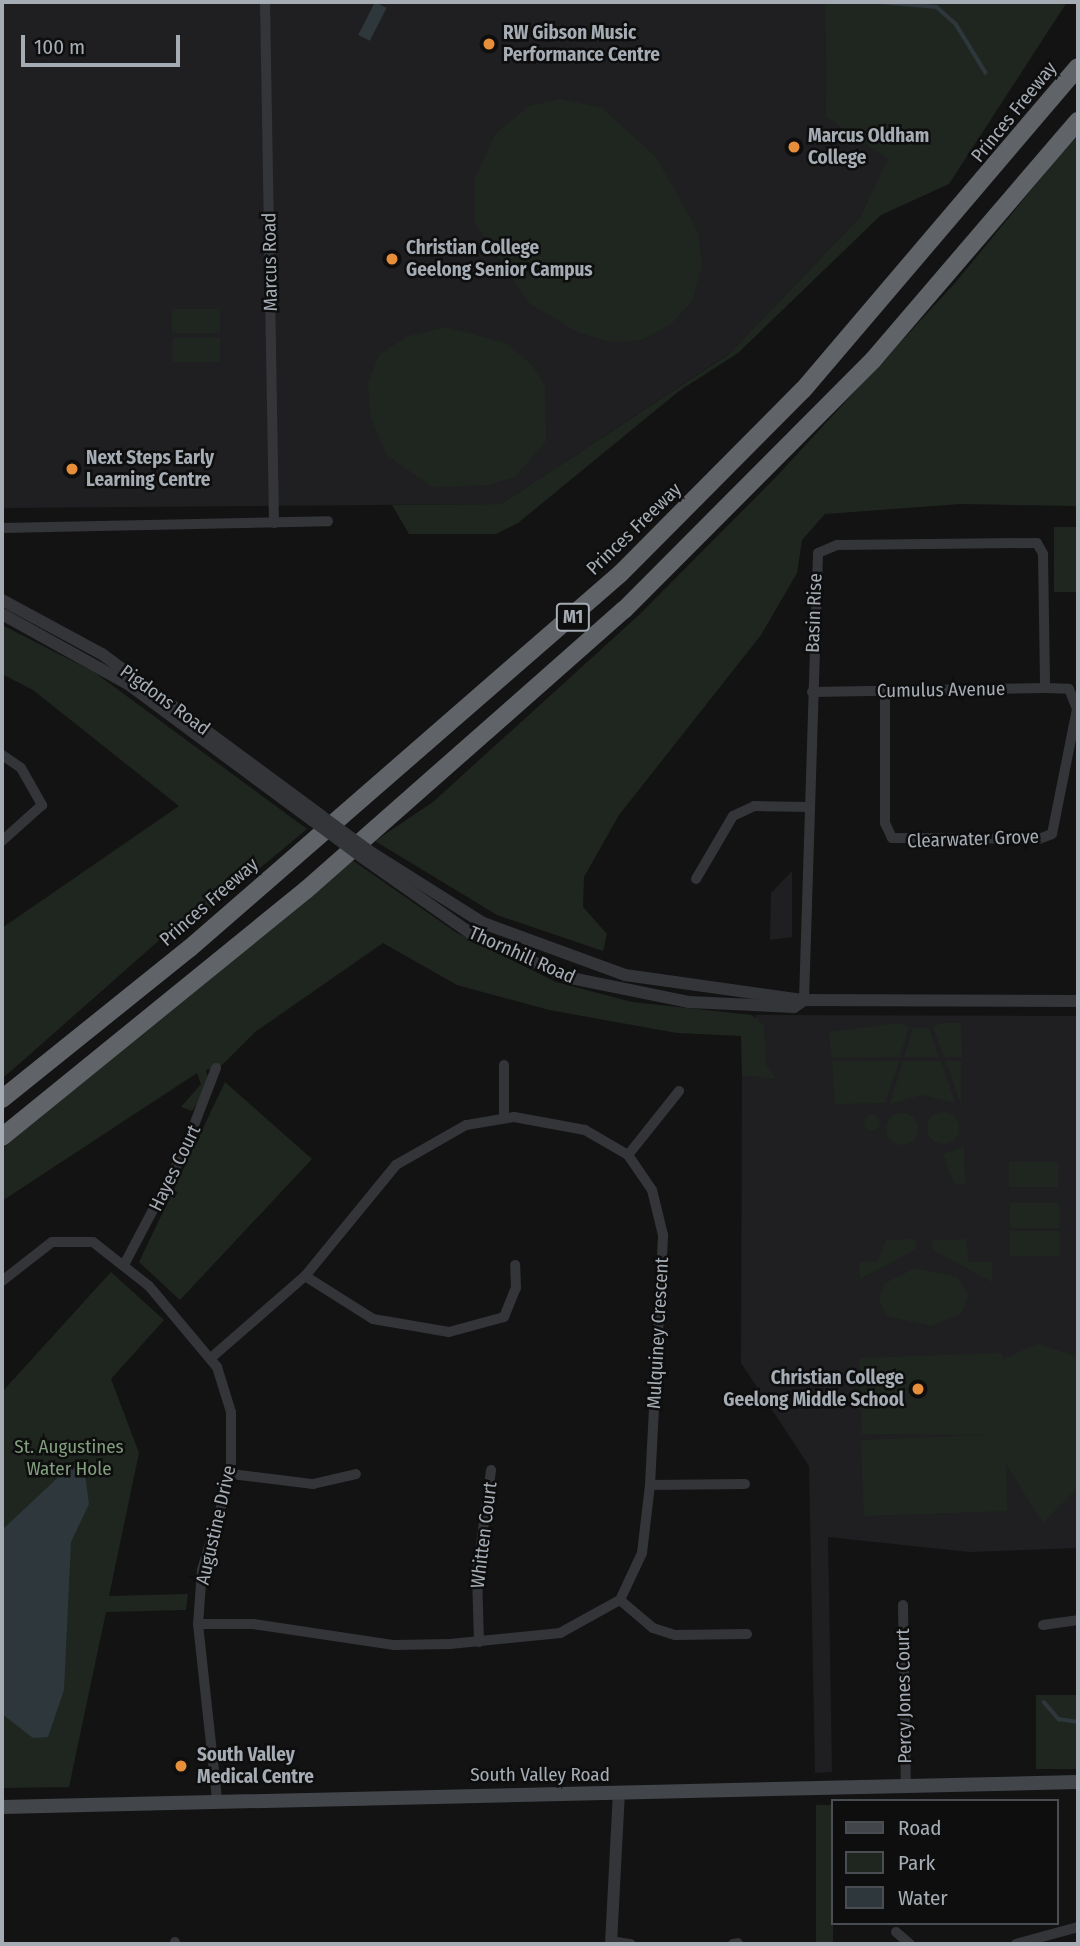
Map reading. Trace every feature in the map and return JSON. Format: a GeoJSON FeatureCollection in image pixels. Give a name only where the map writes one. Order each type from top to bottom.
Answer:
{"type":"FeatureCollection","features":[{"type":"Feature","properties":{"kind":"highway","name":"Princes Freeway"},"geometry":{"type":"LineString","coordinates":[[2,1099],[190,948],[621,573],[803,390],[1078,67]]}},
{"type":"Feature","properties":{"kind":"highway","name":"M1"},"geometry":{"type":"LineString","coordinates":[[2,1137],[317,882],[624,610],[873,360],[1078,121]]}},
{"type":"Feature","properties":{"kind":"main road","name":"South Valley Road"},"geometry":{"type":"LineString","coordinates":[[2,1807],[1078,1782]]}},
{"type":"Feature","properties":{"kind":"street","name":"Marcus Road"},"geometry":{"type":"LineString","coordinates":[[265,2],[274,523]]}},
{"type":"Feature","properties":{"kind":"street"},"geometry":{"type":"LineString","coordinates":[[2,537],[6,528],[328,522]]}},
{"type":"Feature","properties":{"kind":"street","name":"Basin Rise"},"geometry":{"type":"LineString","coordinates":[[804,1000],[815,559],[823,548],[1028,540],[1044,554],[1045,688]]}},
{"type":"Feature","properties":{"kind":"street","name":"Pigdons Road"},"geometry":{"type":"LineString","coordinates":[[2,600],[110,660],[316,818]]}},
{"type":"Feature","properties":{"kind":"street","name":"Pigdons Road"},"geometry":{"type":"LineString","coordinates":[[2,614],[128,684],[316,818]]}},
{"type":"Feature","properties":{"kind":"street","name":"Cumulus Avenue"},"geometry":{"type":"LineString","coordinates":[[812,692],[1045,688],[1069,690]]}},
{"type":"Feature","properties":{"kind":"street","name":"Clearwater Grove"},"geometry":{"type":"LineString","coordinates":[[886,691],[885,823],[899,841],[1052,834],[1077,709],[1069,690]]}},
{"type":"Feature","properties":{"kind":"street"},"geometry":{"type":"LineString","coordinates":[[2,755],[21,768],[42,805],[2,841]]}},
{"type":"Feature","properties":{"kind":"street"},"geometry":{"type":"LineString","coordinates":[[696,879],[733,816],[754,806],[810,807]]}},
{"type":"Feature","properties":{"kind":"street","name":"Thornhill Road"},"geometry":{"type":"LineString","coordinates":[[316,818],[461,927],[566,977],[689,1002],[794,1007],[804,1000]]}},
{"type":"Feature","properties":{"kind":"street","name":"Thornhill Road"},"geometry":{"type":"LineString","coordinates":[[365,854],[476,919],[570,958],[695,988],[804,1000],[1078,1001]]}},
{"type":"Feature","properties":{"kind":"street"},"geometry":{"type":"LineString","coordinates":[[504,1065],[504,1118]]}},
{"type":"Feature","properties":{"kind":"street","name":"Hayes Court"},"geometry":{"type":"LineString","coordinates":[[125,1263],[184,1151],[216,1068]]}},
{"type":"Feature","properties":{"kind":"street"},"geometry":{"type":"LineString","coordinates":[[628,1155],[679,1091]]}},
{"type":"Feature","properties":{"kind":"street","name":"Mulquiney Crescent"},"geometry":{"type":"LineString","coordinates":[[212,1357],[305,1276],[416,1149],[466,1125],[504,1118],[572,1126],[628,1155],[652,1190],[663,1235],[650,1485],[642,1553],[620,1600]]}},
{"type":"Feature","properties":{"kind":"street","name":"Augustine Drive"},"geometry":{"type":"LineString","coordinates":[[2,1281],[42,1247],[66,1238],[93,1242],[125,1263],[212,1357],[231,1412],[231,1474],[202,1570],[198,1624],[217,1800]]}},
{"type":"Feature","properties":{"kind":"street"},"geometry":{"type":"LineString","coordinates":[[305,1276],[373,1319],[449,1332],[503,1317],[516,1288],[515,1265]]}},
{"type":"Feature","properties":{"kind":"street","name":"Whitten Court"},"geometry":{"type":"LineString","coordinates":[[479,1642],[477,1574],[491,1470]]}},
{"type":"Feature","properties":{"kind":"street"},"geometry":{"type":"LineString","coordinates":[[231,1474],[313,1484],[356,1474]]}},
{"type":"Feature","properties":{"kind":"street"},"geometry":{"type":"LineString","coordinates":[[650,1485],[746,1484]]}},
{"type":"Feature","properties":{"kind":"street"},"geometry":{"type":"LineString","coordinates":[[198,1624],[253,1624],[394,1645],[479,1642],[580,1627],[620,1600],[653,1628],[675,1635],[747,1634]]}},
{"type":"Feature","properties":{"kind":"street","name":"Percy Jones Court"},"geometry":{"type":"LineString","coordinates":[[903,1605],[906,1786]]}},
{"type":"Feature","properties":{"kind":"street"},"geometry":{"type":"LineString","coordinates":[[1043,1625],[1078,1620]]}},
{"type":"Feature","properties":{"kind":"street"},"geometry":{"type":"LineString","coordinates":[[619,1793],[611,1943],[631,1944]]}},
{"type":"Feature","properties":{"kind":"street"},"geometry":{"type":"LineString","coordinates":[[1016,1944],[1078,1927]]}},
{"type":"Feature","properties":{"kind":"street"},"geometry":{"type":"LineString","coordinates":[[896,1932],[910,1944]]}},
{"type":"Feature","properties":{"kind":"shaded area","name":"Christian College Geelong Senior Campus"},"geometry":{"type":"Polygon","coordinates":[[[2,2],[825,2],[826,117],[889,159],[860,217],[730,353],[501,504],[2,508],[2,2]]]}},
{"type":"Feature","properties":{"kind":"shaded area"},"geometry":{"type":"Polygon","coordinates":[[[792,871],[792,937],[770,940],[771,893],[792,871]]]}},
{"type":"Feature","properties":{"kind":"shaded area","name":"Christian College Geelong Middle School"},"geometry":{"type":"Polygon","coordinates":[[[755,1015],[1078,1016],[1078,1548],[969,1552],[828,1537],[832,1772],[815,1773],[809,1466],[741,1363],[742,1075],[757,1075],[755,1015]]]}},
{"type":"Feature","properties":{"kind":"green space"},"geometry":{"type":"Polygon","coordinates":[[[825,2],[1067,2],[949,184],[881,215],[738,353],[679,391],[518,523],[496,534],[409,534],[392,505],[501,504],[729,354],[860,217],[888,159],[826,117],[825,2]]]}},
{"type":"Feature","properties":{"kind":"green space"},"geometry":{"type":"Polygon","coordinates":[[[561,99],[602,108],[656,157],[698,232],[702,263],[693,300],[671,324],[642,340],[611,342],[577,332],[529,303],[475,223],[475,179],[495,134],[529,106],[561,99]]]}},
{"type":"Feature","properties":{"kind":"green space"},"geometry":{"type":"Polygon","coordinates":[[[1078,133],[1078,506],[961,504],[825,514],[802,540],[797,573],[761,635],[619,815],[584,877],[583,907],[607,934],[603,951],[497,915],[375,841],[433,802],[640,614],[776,477],[955,283],[1078,133]]]}},
{"type":"Feature","properties":{"kind":"green space"},"geometry":{"type":"Polygon","coordinates":[[[172,309],[220,309],[220,333],[172,333],[172,309]]]}},
{"type":"Feature","properties":{"kind":"green space"},"geometry":{"type":"Polygon","coordinates":[[[446,327],[506,343],[532,365],[545,386],[546,441],[515,477],[489,485],[432,487],[387,455],[371,419],[368,384],[379,355],[408,336],[446,327]]]}},
{"type":"Feature","properties":{"kind":"green space"},"geometry":{"type":"Polygon","coordinates":[[[173,338],[220,338],[220,362],[173,362],[173,338]]]}},
{"type":"Feature","properties":{"kind":"green space"},"geometry":{"type":"Polygon","coordinates":[[[1054,527],[1078,527],[1078,592],[1054,592],[1054,527]]]}},
{"type":"Feature","properties":{"kind":"green space"},"geometry":{"type":"Polygon","coordinates":[[[2,625],[94,672],[307,829],[200,918],[164,936],[2,1079],[2,928],[179,806],[33,690],[2,674],[2,625]]]}},
{"type":"Feature","properties":{"kind":"green space"},"geometry":{"type":"Polygon","coordinates":[[[352,860],[457,933],[556,982],[632,1002],[752,1015],[764,1026],[766,1064],[776,1079],[742,1075],[741,1036],[677,1033],[549,1010],[457,985],[383,943],[255,1032],[220,1067],[206,1070],[210,1086],[192,1111],[181,1107],[201,1084],[197,1073],[2,1201],[2,1149],[352,860]]]}},
{"type":"Feature","properties":{"kind":"green space"},"geometry":{"type":"Polygon","coordinates":[[[902,1023],[909,1027],[900,1057],[832,1058],[829,1032],[902,1023]]]}},
{"type":"Feature","properties":{"kind":"green space"},"geometry":{"type":"Polygon","coordinates":[[[941,1023],[961,1023],[962,1057],[944,1057],[933,1027],[941,1023]]]}},
{"type":"Feature","properties":{"kind":"green space"},"geometry":{"type":"Polygon","coordinates":[[[913,1028],[929,1028],[939,1057],[904,1057],[913,1028]]]}},
{"type":"Feature","properties":{"kind":"green space"},"geometry":{"type":"Polygon","coordinates":[[[832,1061],[899,1061],[885,1103],[835,1104],[832,1061]]]}},
{"type":"Feature","properties":{"kind":"green space"},"geometry":{"type":"Polygon","coordinates":[[[903,1061],[941,1061],[955,1103],[922,1095],[890,1104],[903,1061]]]}},
{"type":"Feature","properties":{"kind":"green space"},"geometry":{"type":"Polygon","coordinates":[[[946,1061],[961,1061],[961,1105],[946,1061]]]}},
{"type":"Feature","properties":{"kind":"green space"},"geometry":{"type":"Polygon","coordinates":[[[225,1082],[312,1159],[180,1300],[139,1262],[225,1082]]]}},
{"type":"Feature","properties":{"kind":"green space"},"geometry":{"type":"Polygon","coordinates":[[[943,1112],[955,1116],[959,1128],[955,1140],[943,1144],[931,1140],[927,1128],[931,1116],[943,1112]]]}},
{"type":"Feature","properties":{"kind":"green space"},"geometry":{"type":"Polygon","coordinates":[[[902,1113],[914,1117],[918,1129],[914,1141],[902,1145],[890,1141],[886,1129],[890,1117],[902,1113]]]}},
{"type":"Feature","properties":{"kind":"green space"},"geometry":{"type":"Polygon","coordinates":[[[869,1115],[875,1115],[880,1123],[878,1129],[869,1131],[864,1126],[864,1120],[869,1115]]]}},
{"type":"Feature","properties":{"kind":"green space"},"geometry":{"type":"Polygon","coordinates":[[[964,1147],[965,1185],[954,1184],[943,1154],[964,1147]]]}},
{"type":"Feature","properties":{"kind":"green space"},"geometry":{"type":"Polygon","coordinates":[[[1009,1162],[1058,1162],[1058,1187],[1009,1187],[1009,1162]]]}},
{"type":"Feature","properties":{"kind":"green space"},"geometry":{"type":"Polygon","coordinates":[[[1010,1203],[1059,1203],[1059,1228],[1010,1228],[1010,1203]]]}},
{"type":"Feature","properties":{"kind":"green space"},"geometry":{"type":"Polygon","coordinates":[[[1010,1231],[1059,1231],[1059,1256],[1010,1256],[1010,1231]]]}},
{"type":"Feature","properties":{"kind":"green space"},"geometry":{"type":"Polygon","coordinates":[[[915,1239],[916,1249],[860,1279],[859,1262],[878,1261],[886,1240],[915,1239]]]}},
{"type":"Feature","properties":{"kind":"green space"},"geometry":{"type":"Polygon","coordinates":[[[966,1239],[969,1262],[992,1262],[992,1282],[933,1250],[933,1240],[966,1239]]]}},
{"type":"Feature","properties":{"kind":"green space"},"geometry":{"type":"Polygon","coordinates":[[[915,1268],[957,1277],[968,1295],[962,1313],[931,1326],[886,1316],[879,1299],[885,1283],[915,1268]]]}},
{"type":"Feature","properties":{"kind":"green space","name":"St. Augustines Water Hole"},"geometry":{"type":"Polygon","coordinates":[[[111,1272],[164,1320],[111,1379],[139,1453],[109,1596],[188,1594],[186,1610],[106,1612],[69,1787],[2,1788],[2,1392],[111,1272]]]}},
{"type":"Feature","properties":{"kind":"green space"},"geometry":{"type":"Polygon","coordinates":[[[1038,1344],[1078,1357],[1078,1487],[1043,1523],[1006,1464],[1007,1511],[864,1516],[861,1440],[988,1435],[862,1434],[859,1358],[1002,1353],[1003,1359],[1038,1344]]]}},
{"type":"Feature","properties":{"kind":"green space"},"geometry":{"type":"Polygon","coordinates":[[[1036,1695],[1078,1695],[1078,1769],[1036,1769],[1036,1695]]]}},
{"type":"Feature","properties":{"kind":"green space"},"geometry":{"type":"Polygon","coordinates":[[[816,1805],[832,1805],[833,1944],[816,1944],[816,1805]]]}},
{"type":"Feature","properties":{"kind":"water"},"geometry":{"type":"Polygon","coordinates":[[[375,2],[387,8],[370,41],[358,35],[375,2]]]}},
{"type":"Feature","properties":{"kind":"water"},"geometry":{"type":"Polygon","coordinates":[[[84,1467],[89,1504],[71,1542],[64,1690],[48,1737],[33,1738],[2,1714],[2,1530],[67,1469],[84,1467]]]}},
{"type":"Feature","properties":{"kind":"waterway"},"geometry":{"type":"LineString","coordinates":[[880,2],[937,7],[956,24],[986,73]]}},
{"type":"Feature","properties":{"kind":"waterway"},"geometry":{"type":"LineString","coordinates":[[1044,1702],[1059,1719],[1078,1722]]}},
{"type":"Feature","properties":{"kind":"place","name":"RW Gibson Music Performance Centre"},"geometry":{"type":"Point","coordinates":[489,44]}},
{"type":"Feature","properties":{"kind":"place","name":"Marcus Oldham College"},"geometry":{"type":"Point","coordinates":[794,147]}},
{"type":"Feature","properties":{"kind":"place","name":"Christian College Geelong Senior Campus"},"geometry":{"type":"Point","coordinates":[392,259]}},
{"type":"Feature","properties":{"kind":"place","name":"Next Steps Early Learning Centre"},"geometry":{"type":"Point","coordinates":[72,469]}},
{"type":"Feature","properties":{"kind":"place","name":"Christian College Geelong Middle School"},"geometry":{"type":"Point","coordinates":[918,1389]}},
{"type":"Feature","properties":{"kind":"place","name":"South Valley Medical Centre"},"geometry":{"type":"Point","coordinates":[181,1766]}}]}
